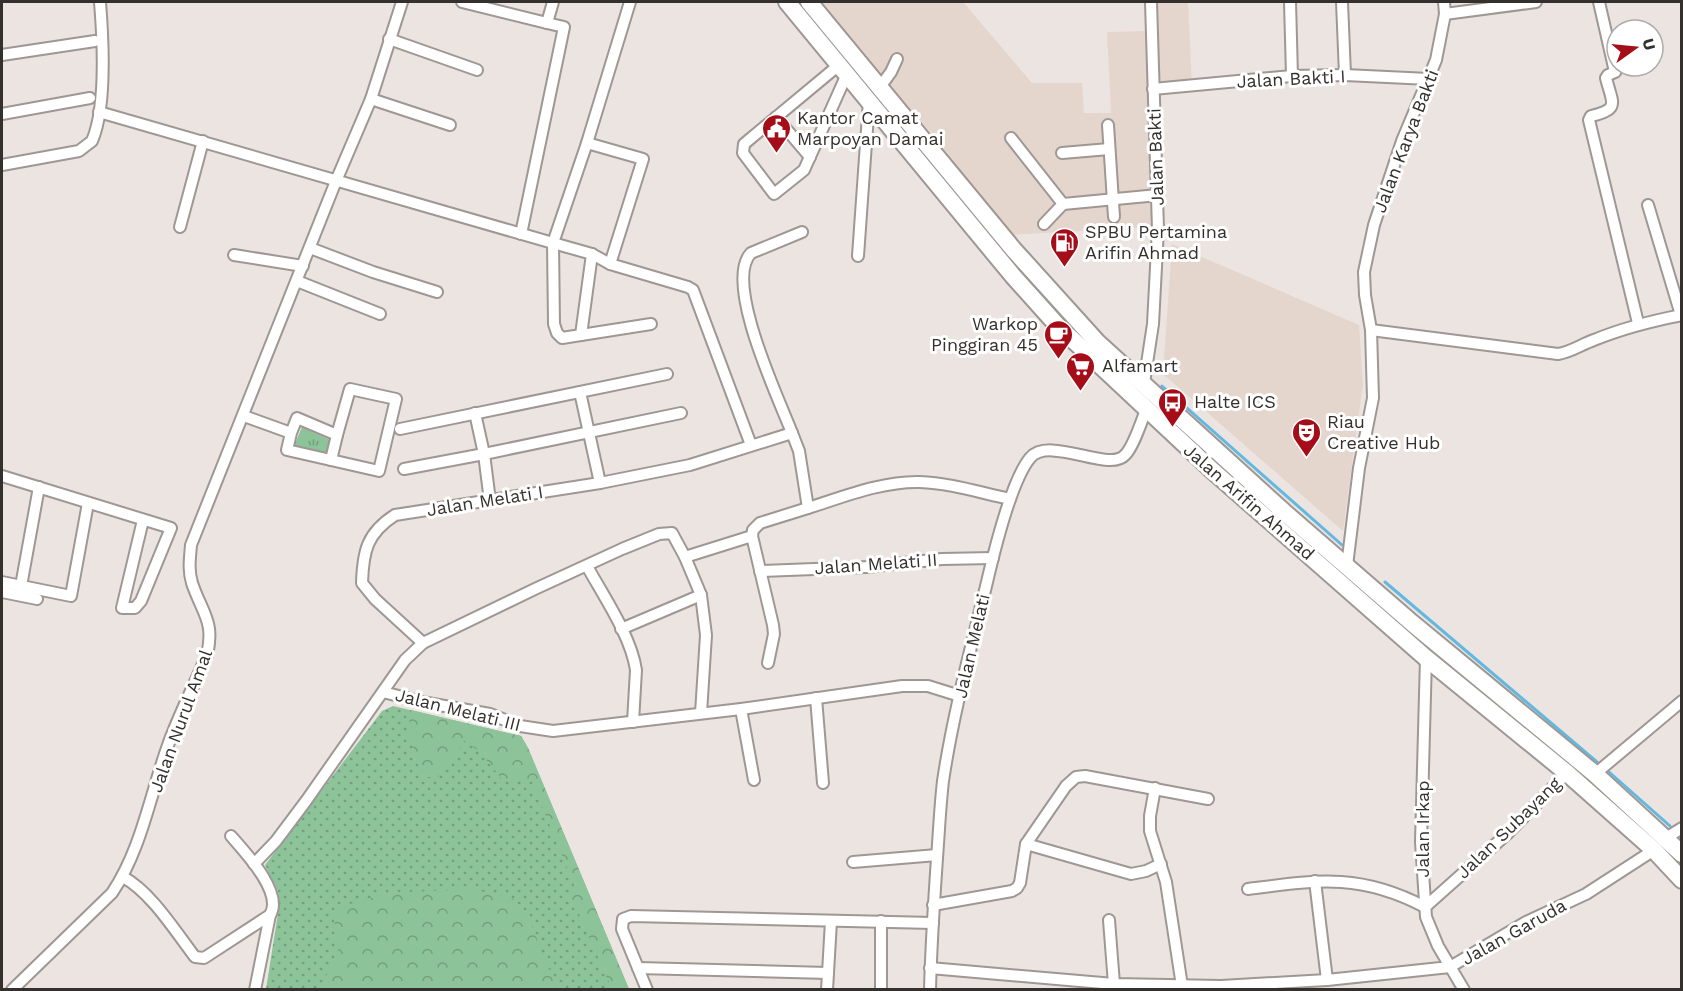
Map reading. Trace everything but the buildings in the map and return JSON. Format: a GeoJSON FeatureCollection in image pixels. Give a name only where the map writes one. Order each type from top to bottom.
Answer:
{"type":"FeatureCollection","features":[{"type":"Feature","properties":{"kind":"main road","name":"Jalan Arifin Ahmad"},"geometry":{"type":"LineString","coordinates":[[787,2],[1056,325],[1213,471],[1407,629],[1594,774],[1660,844],[1682,880]]}},
{"type":"Feature","properties":{"kind":"main road","name":"Jalan Arifin Ahmad"},"geometry":{"type":"LineString","coordinates":[[809,2],[822,9],[880,87],[948,170],[1098,343],[1284,512],[1347,566],[1407,629],[1426,658],[1567,773],[1660,844],[1682,854]]}},
{"type":"Feature","properties":{"kind":"main road"},"geometry":{"type":"LineString","coordinates":[[935,182],[948,170]]}},
{"type":"Feature","properties":{"kind":"street"},"geometry":{"type":"LineString","coordinates":[[2,165],[83,149],[94,138],[99,112],[103,50],[100,2]]}},
{"type":"Feature","properties":{"kind":"street","name":"Jalan Nurul Amal"},"geometry":{"type":"LineString","coordinates":[[12,990],[112,893],[123,877],[149,809],[167,747],[207,655],[211,636],[210,626],[189,572],[191,545],[371,99],[402,2]]}},
{"type":"Feature","properties":{"kind":"street"},"geometry":{"type":"LineString","coordinates":[[462,2],[564,27],[521,234]]}},
{"type":"Feature","properties":{"kind":"street"},"geometry":{"type":"LineString","coordinates":[[547,23],[553,2]]}},
{"type":"Feature","properties":{"kind":"street"},"geometry":{"type":"LineString","coordinates":[[630,2],[587,143],[553,243],[555,329],[559,336],[564,338],[651,324]]}},
{"type":"Feature","properties":{"kind":"street","name":"Jalan Bakti"},"geometry":{"type":"LineString","coordinates":[[1144,383],[1153,324],[1158,195],[1151,2]]}},
{"type":"Feature","properties":{"kind":"street"},"geometry":{"type":"LineString","coordinates":[[1290,2],[1292,76]]}},
{"type":"Feature","properties":{"kind":"street"},"geometry":{"type":"LineString","coordinates":[[1342,2],[1345,75]]}},
{"type":"Feature","properties":{"kind":"street","name":"Jalan Karya Bakti"},"geometry":{"type":"LineString","coordinates":[[1347,566],[1359,468],[1373,398],[1371,330],[1364,272],[1374,225],[1402,141],[1439,50],[1445,14],[1444,2]]}},
{"type":"Feature","properties":{"kind":"street"},"geometry":{"type":"LineString","coordinates":[[1445,14],[1536,2]]}},
{"type":"Feature","properties":{"kind":"street"},"geometry":{"type":"LineString","coordinates":[[1599,2],[1615,72],[1606,78],[1612,102],[1611,109],[1589,120],[1638,323]]}},
{"type":"Feature","properties":{"kind":"street"},"geometry":{"type":"LineString","coordinates":[[389,39],[477,70]]}},
{"type":"Feature","properties":{"kind":"street"},"geometry":{"type":"LineString","coordinates":[[2,55],[95,41]]}},
{"type":"Feature","properties":{"kind":"street"},"geometry":{"type":"LineString","coordinates":[[880,87],[897,59]]}},
{"type":"Feature","properties":{"kind":"street"},"geometry":{"type":"LineString","coordinates":[[843,69],[804,170],[774,194],[743,153],[744,144],[776,117],[843,69]]}},
{"type":"Feature","properties":{"kind":"street","name":"Jalan Bakti I"},"geometry":{"type":"LineString","coordinates":[[1154,89],[1292,76],[1345,75],[1429,79]]}},
{"type":"Feature","properties":{"kind":"street"},"geometry":{"type":"LineString","coordinates":[[2,114],[90,98]]}},
{"type":"Feature","properties":{"kind":"street"},"geometry":{"type":"LineString","coordinates":[[371,99],[450,125]]}},
{"type":"Feature","properties":{"kind":"street"},"geometry":{"type":"LineString","coordinates":[[858,256],[869,101]]}},
{"type":"Feature","properties":{"kind":"street"},"geometry":{"type":"LineString","coordinates":[[99,112],[592,254],[610,264],[693,290],[751,445]]}},
{"type":"Feature","properties":{"kind":"street"},"geometry":{"type":"LineString","coordinates":[[776,117],[810,157]]}},
{"type":"Feature","properties":{"kind":"street"},"geometry":{"type":"LineString","coordinates":[[1108,125],[1114,217]]}},
{"type":"Feature","properties":{"kind":"street"},"geometry":{"type":"LineString","coordinates":[[1011,138],[1063,204]]}},
{"type":"Feature","properties":{"kind":"street"},"geometry":{"type":"LineString","coordinates":[[180,227],[203,141]]}},
{"type":"Feature","properties":{"kind":"street"},"geometry":{"type":"LineString","coordinates":[[587,143],[642,159],[610,264]]}},
{"type":"Feature","properties":{"kind":"street"},"geometry":{"type":"LineString","coordinates":[[1062,153],[1109,148]]}},
{"type":"Feature","properties":{"kind":"street"},"geometry":{"type":"LineString","coordinates":[[1044,224],[1063,204],[1158,195]]}},
{"type":"Feature","properties":{"kind":"street"},"geometry":{"type":"LineString","coordinates":[[1371,330],[1558,354],[1638,323],[1681,315],[1648,206]]}},
{"type":"Feature","properties":{"kind":"street"},"geometry":{"type":"LineString","coordinates":[[802,232],[751,253],[746,259],[744,280],[749,322],[799,451],[808,508]]}},
{"type":"Feature","properties":{"kind":"street"},"geometry":{"type":"LineString","coordinates":[[310,248],[373,272],[437,292]]}},
{"type":"Feature","properties":{"kind":"street"},"geometry":{"type":"LineString","coordinates":[[581,335],[592,254]]}},
{"type":"Feature","properties":{"kind":"street"},"geometry":{"type":"LineString","coordinates":[[234,255],[303,266]]}},
{"type":"Feature","properties":{"kind":"street"},"geometry":{"type":"LineString","coordinates":[[297,281],[380,314]]}},
{"type":"Feature","properties":{"kind":"street"},"geometry":{"type":"LineString","coordinates":[[400,429],[667,374]]}},
{"type":"Feature","properties":{"kind":"street"},"geometry":{"type":"LineString","coordinates":[[331,460],[350,389],[396,399],[379,471],[287,450],[297,418],[337,435]]}},
{"type":"Feature","properties":{"kind":"street"},"geometry":{"type":"LineString","coordinates":[[580,392],[600,483]]}},
{"type":"Feature","properties":{"kind":"street","name":"Jalan Melati"},"geometry":{"type":"LineString","coordinates":[[930,990],[938,819],[944,779],[960,696],[993,558],[1010,499],[1028,460],[1041,451],[1054,450],[1111,460],[1124,457],[1146,410]]}},
{"type":"Feature","properties":{"kind":"street"},"geometry":{"type":"LineString","coordinates":[[475,413],[484,454],[490,501]]}},
{"type":"Feature","properties":{"kind":"street"},"geometry":{"type":"LineString","coordinates":[[404,469],[681,413]]}},
{"type":"Feature","properties":{"kind":"street"},"geometry":{"type":"LineString","coordinates":[[244,416],[291,433]]}},
{"type":"Feature","properties":{"kind":"street","name":"Jalan Melati I"},"geometry":{"type":"LineString","coordinates":[[423,643],[375,599],[362,583],[363,558],[368,544],[375,531],[395,515],[600,483],[690,465],[792,432]]}},
{"type":"Feature","properties":{"kind":"street"},"geometry":{"type":"LineString","coordinates":[[2,476],[171,528],[141,602],[135,608],[122,608],[143,520]]}},
{"type":"Feature","properties":{"kind":"street"},"geometry":{"type":"LineString","coordinates":[[768,663],[774,634],[752,536],[757,525],[869,490],[905,483],[920,482],[951,486],[1010,499]]}},
{"type":"Feature","properties":{"kind":"street"},"geometry":{"type":"LineString","coordinates":[[21,586],[39,488]]}},
{"type":"Feature","properties":{"kind":"street"},"geometry":{"type":"LineString","coordinates":[[2,582],[71,596],[88,502]]}},
{"type":"Feature","properties":{"kind":"street"},"geometry":{"type":"LineString","coordinates":[[383,692],[405,660],[423,643],[622,549],[666,532],[675,535],[701,595],[706,635],[701,713]]}},
{"type":"Feature","properties":{"kind":"street"},"geometry":{"type":"LineString","coordinates":[[685,557],[752,536]]}},
{"type":"Feature","properties":{"kind":"street","name":"Jalan Melati II"},"geometry":{"type":"LineString","coordinates":[[760,571],[866,567],[942,559],[993,558]]}},
{"type":"Feature","properties":{"kind":"street"},"geometry":{"type":"LineString","coordinates":[[587,566],[630,647],[636,670],[633,722]]}},
{"type":"Feature","properties":{"kind":"street"},"geometry":{"type":"LineString","coordinates":[[2,592],[37,599]]}},
{"type":"Feature","properties":{"kind":"street"},"geometry":{"type":"LineString","coordinates":[[621,629],[701,595]]}},
{"type":"Feature","properties":{"kind":"street","name":"Jalan Irkap"},"geometry":{"type":"LineString","coordinates":[[1426,658],[1421,842],[1425,907],[1427,924],[1464,990]]}},
{"type":"Feature","properties":{"kind":"street","name":"Jalan Melati III"},"geometry":{"type":"LineString","coordinates":[[254,864],[276,841],[306,801],[383,692],[422,702],[490,714],[537,730],[553,731],[918,685],[936,687],[960,696]]}},
{"type":"Feature","properties":{"kind":"street"},"geometry":{"type":"LineString","coordinates":[[816,698],[823,783]]}},
{"type":"Feature","properties":{"kind":"street"},"geometry":{"type":"LineString","coordinates":[[1594,774],[1682,701]]}},
{"type":"Feature","properties":{"kind":"street"},"geometry":{"type":"LineString","coordinates":[[741,709],[754,780]]}},
{"type":"Feature","properties":{"kind":"street","name":"Jalan Subayang"},"geometry":{"type":"LineString","coordinates":[[1425,907],[1507,834],[1567,773]]}},
{"type":"Feature","properties":{"kind":"street"},"geometry":{"type":"LineString","coordinates":[[933,905],[1015,890],[1020,883],[1026,844],[1058,796],[1070,782],[1078,777],[1155,788],[1208,799]]}},
{"type":"Feature","properties":{"kind":"street"},"geometry":{"type":"LineString","coordinates":[[1155,788],[1150,831],[1161,864],[1170,904],[1182,986]]}},
{"type":"Feature","properties":{"kind":"street","name":"Jalan Garuda"},"geometry":{"type":"LineString","coordinates":[[930,968],[1114,984],[1182,986],[1327,980],[1450,967],[1526,922],[1586,894],[1682,828]]}},
{"type":"Feature","properties":{"kind":"street"},"geometry":{"type":"LineString","coordinates":[[231,836],[254,864],[272,897],[273,909],[255,990]]}},
{"type":"Feature","properties":{"kind":"street"},"geometry":{"type":"LineString","coordinates":[[1026,844],[1131,874],[1140,873],[1161,864]]}},
{"type":"Feature","properties":{"kind":"street"},"geometry":{"type":"LineString","coordinates":[[853,862],[937,855]]}},
{"type":"Feature","properties":{"kind":"street"},"geometry":{"type":"LineString","coordinates":[[123,877],[142,891],[198,959],[210,955],[270,915]]}},
{"type":"Feature","properties":{"kind":"street"},"geometry":{"type":"LineString","coordinates":[[1248,889],[1315,881],[1344,881],[1394,892],[1425,907]]}},
{"type":"Feature","properties":{"kind":"street"},"geometry":{"type":"LineString","coordinates":[[1315,881],[1327,980]]}},
{"type":"Feature","properties":{"kind":"street"},"geometry":{"type":"LineString","coordinates":[[647,990],[622,929],[623,919],[631,916],[933,923]]}},
{"type":"Feature","properties":{"kind":"street"},"geometry":{"type":"LineString","coordinates":[[1109,920],[1114,984]]}},
{"type":"Feature","properties":{"kind":"street"},"geometry":{"type":"LineString","coordinates":[[826,990],[831,921]]}},
{"type":"Feature","properties":{"kind":"street"},"geometry":{"type":"LineString","coordinates":[[880,990],[881,921]]}},
{"type":"Feature","properties":{"kind":"street"},"geometry":{"type":"LineString","coordinates":[[638,968],[828,973]]}},
{"type":"Feature","properties":{"kind":"shaded area"},"geometry":{"type":"Polygon","coordinates":[[[818,2],[963,2],[1032,83],[1082,83],[1084,113],[1111,113],[1107,32],[1147,31],[1154,227],[1009,235],[934,136],[818,2]]]}},
{"type":"Feature","properties":{"kind":"shaded area"},"geometry":{"type":"Polygon","coordinates":[[[1158,2],[1188,2],[1192,88],[1159,83],[1158,2]]]}},
{"type":"Feature","properties":{"kind":"shaded area","name":"Riau Creative Hub"},"geometry":{"type":"Polygon","coordinates":[[[1172,244],[1359,325],[1363,384],[1343,531],[1163,374],[1172,244]]]}},
{"type":"Feature","properties":{"kind":"green space"},"geometry":{"type":"Polygon","coordinates":[[[302,427],[332,441],[328,454],[294,446],[302,427]]]}},
{"type":"Feature","properties":{"kind":"green space"},"geometry":{"type":"Polygon","coordinates":[[[393,706],[521,736],[629,989],[266,989],[279,907],[278,891],[265,865],[382,711],[393,706]]]}},
{"type":"Feature","properties":{"kind":"green space"},"geometry":{"type":"Polygon","coordinates":[[[411,710],[521,736],[629,989],[612,989],[571,896],[574,885],[532,782],[501,778],[479,751],[463,740],[457,755],[444,762],[438,777],[424,777],[408,731],[411,710]]]}},
{"type":"Feature","properties":{"kind":"green space"},"geometry":{"type":"Polygon","coordinates":[[[472,889],[513,899],[526,912],[557,989],[321,989],[339,948],[334,921],[339,907],[388,893],[472,889]]]}},
{"type":"Feature","properties":{"kind":"waterway"},"geometry":{"type":"LineString","coordinates":[[1162,386],[1342,545]]}},
{"type":"Feature","properties":{"kind":"waterway"},"geometry":{"type":"LineString","coordinates":[[1385,582],[1597,762]]}},
{"type":"Feature","properties":{"kind":"waterway"},"geometry":{"type":"LineString","coordinates":[[1609,772],[1670,826]]}},
{"type":"Feature","properties":{"kind":"place","name":"Kantor Camat Marpoyan Damai"},"geometry":{"type":"Point","coordinates":[776,154]}},
{"type":"Feature","properties":{"kind":"place","name":"SPBU Pertamina Arifin Ahmad"},"geometry":{"type":"Point","coordinates":[1064,268]}},
{"type":"Feature","properties":{"kind":"place","name":"Warkop Pinggiran 45"},"geometry":{"type":"Point","coordinates":[1059,360]}},
{"type":"Feature","properties":{"kind":"place","name":"Alfamart"},"geometry":{"type":"Point","coordinates":[1081,392]}},
{"type":"Feature","properties":{"kind":"place","name":"Halte ICS"},"geometry":{"type":"Point","coordinates":[1173,428]}},
{"type":"Feature","properties":{"kind":"place","name":"Riau Creative Hub"},"geometry":{"type":"Point","coordinates":[1306,458]}}]}
